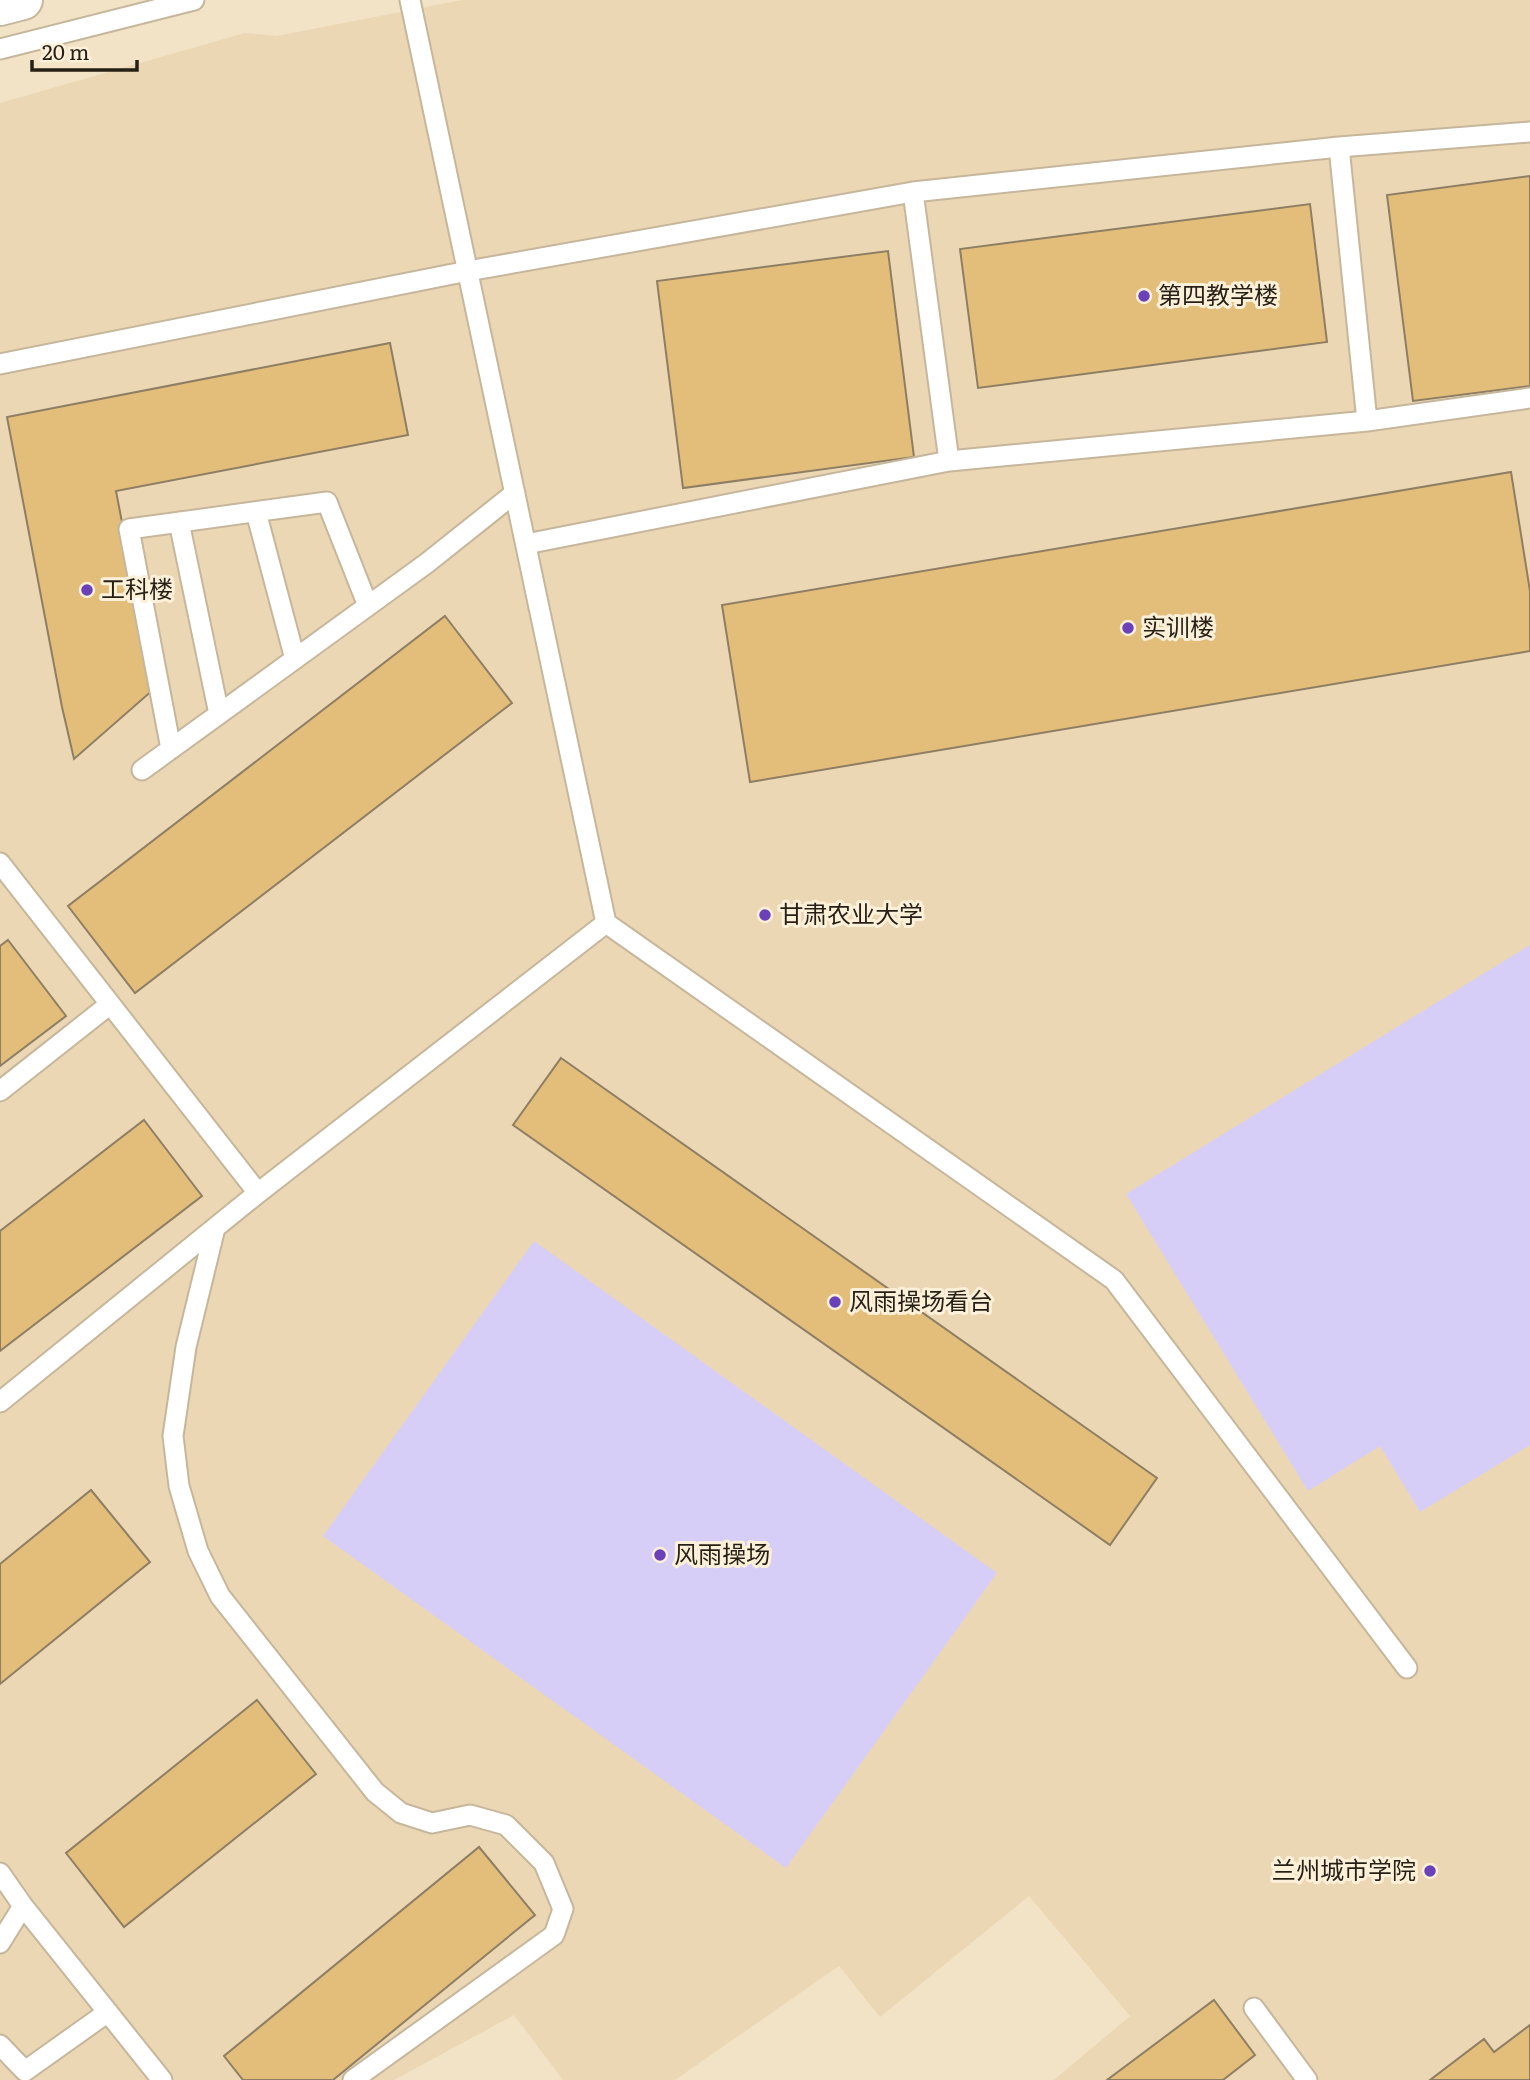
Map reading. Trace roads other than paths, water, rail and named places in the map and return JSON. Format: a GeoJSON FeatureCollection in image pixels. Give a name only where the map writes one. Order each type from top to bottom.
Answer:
{"type":"FeatureCollection","features":[{"type":"Feature","properties":{"kind":"main road"},"geometry":{"type":"LineString","coordinates":[[0,6],[23,0]]}},
{"type":"Feature","properties":{"kind":"lane"},"geometry":{"type":"LineString","coordinates":[[0,49],[194,0]]}},
{"type":"Feature","properties":{"kind":"lane"},"geometry":{"type":"LineString","coordinates":[[410,0],[606,923],[1114,1280],[1407,1668]]}},
{"type":"Feature","properties":{"kind":"lane"},"geometry":{"type":"LineString","coordinates":[[0,363],[468,271],[913,192],[1339,148],[1530,132]]}},
{"type":"Feature","properties":{"kind":"lane"},"geometry":{"type":"LineString","coordinates":[[1339,148],[1367,421]]}},
{"type":"Feature","properties":{"kind":"lane"},"geometry":{"type":"LineString","coordinates":[[913,192],[950,461]]}},
{"type":"Feature","properties":{"kind":"lane"},"geometry":{"type":"LineString","coordinates":[[526,544],[950,461],[1367,421],[1530,398]]}},
{"type":"Feature","properties":{"kind":"lane"},"geometry":{"type":"LineString","coordinates":[[142,770],[427,563],[515,493]]}},
{"type":"Feature","properties":{"kind":"lane"},"geometry":{"type":"LineString","coordinates":[[171,749],[129,529],[327,502],[368,606]]}},
{"type":"Feature","properties":{"kind":"lane"},"geometry":{"type":"LineString","coordinates":[[256,512],[295,659]]}},
{"type":"Feature","properties":{"kind":"lane"},"geometry":{"type":"LineString","coordinates":[[179,522],[219,714]]}},
{"type":"Feature","properties":{"kind":"lane"},"geometry":{"type":"LineString","coordinates":[[0,863],[258,1193]]}},
{"type":"Feature","properties":{"kind":"lane"},"geometry":{"type":"LineString","coordinates":[[0,1402],[258,1193],[606,923]]}},
{"type":"Feature","properties":{"kind":"lane"},"geometry":{"type":"LineString","coordinates":[[0,1091],[109,1005]]}},
{"type":"Feature","properties":{"kind":"lane"},"geometry":{"type":"LineString","coordinates":[[215,1228],[186,1347],[173,1436],[179,1486],[198,1551],[220,1596],[375,1792],[401,1813],[432,1824],[470,1815],[506,1825],[544,1863],[563,1909],[554,1935],[353,2080]]}},
{"type":"Feature","properties":{"kind":"lane"},"geometry":{"type":"LineString","coordinates":[[0,1873],[23,1906],[162,2080]]}},
{"type":"Feature","properties":{"kind":"lane"},"geometry":{"type":"LineString","coordinates":[[0,1943],[23,1906]]}},
{"type":"Feature","properties":{"kind":"lane"},"geometry":{"type":"LineString","coordinates":[[1254,2008],[1307,2080]]}},
{"type":"Feature","properties":{"kind":"lane"},"geometry":{"type":"LineString","coordinates":[[0,2045],[25,2071],[107,2012]]}},
{"type":"Feature","properties":{"kind":"place","name":"第四教学楼"},"geometry":{"type":"Point","coordinates":[1144,296]}},
{"type":"Feature","properties":{"kind":"place","name":"工科楼"},"geometry":{"type":"Point","coordinates":[87,590]}},
{"type":"Feature","properties":{"kind":"place","name":"实训楼"},"geometry":{"type":"Point","coordinates":[1128,628]}},
{"type":"Feature","properties":{"kind":"place","name":"甘肃农业大学"},"geometry":{"type":"Point","coordinates":[765,915]}},
{"type":"Feature","properties":{"kind":"place","name":"风雨操场看台"},"geometry":{"type":"Point","coordinates":[835,1302]}},
{"type":"Feature","properties":{"kind":"place","name":"风雨操场"},"geometry":{"type":"Point","coordinates":[660,1555]}},
{"type":"Feature","properties":{"kind":"place","name":"兰州城市学院"},"geometry":{"type":"Point","coordinates":[1430,1871]}}]}
